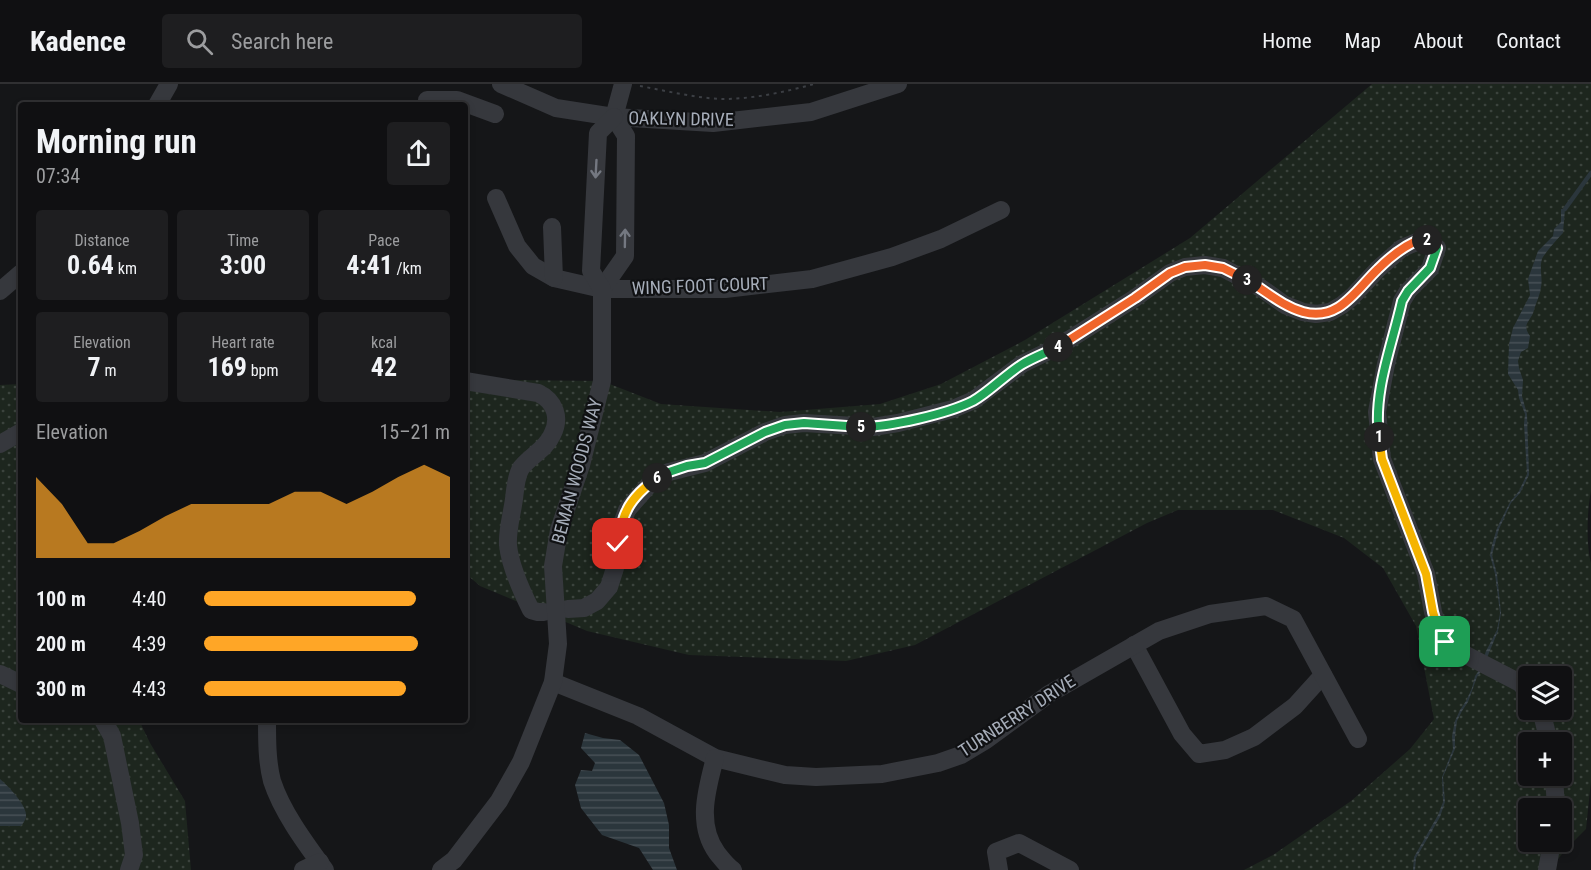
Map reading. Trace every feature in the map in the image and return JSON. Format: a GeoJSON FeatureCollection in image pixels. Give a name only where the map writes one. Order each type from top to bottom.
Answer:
{"type":"FeatureCollection","features":[{"type":"Feature","properties":{"kind":"street"},"geometry":{"type":"LineString","coordinates":[[159,102],[169,84]]}},
{"type":"Feature","properties":{"kind":"street","name":"OAKLYN DRIVE"},"geometry":{"type":"LineString","coordinates":[[501,84],[556,108],[614,117],[713,123],[811,112],[898,84]]}},
{"type":"Feature","properties":{"kind":"street","name":"BEMAN WOODS WAY"},"geometry":{"type":"LineString","coordinates":[[441,870],[454,860],[499,801],[522,762],[553,682],[558,644],[553,566],[559,530],[581,465],[602,381],[602,289],[591,271],[598,133],[614,117],[629,85]]}},
{"type":"Feature","properties":{"kind":"street"},"geometry":{"type":"LineString","coordinates":[[427,100],[461,92],[495,114]]}},
{"type":"Feature","properties":{"kind":"street"},"geometry":{"type":"LineString","coordinates":[[602,289],[625,256],[626,136],[614,117]]}},
{"type":"Feature","properties":{"kind":"street"},"geometry":{"type":"LineString","coordinates":[[496,198],[517,246],[533,266],[554,278]]}},
{"type":"Feature","properties":{"kind":"street","name":"WING FOOT COURT"},"geometry":{"type":"LineString","coordinates":[[554,278],[602,289],[725,289],[812,279],[892,257],[941,240],[1001,210]]}},
{"type":"Feature","properties":{"kind":"street"},"geometry":{"type":"LineString","coordinates":[[552,227],[554,278]]}},
{"type":"Feature","properties":{"kind":"street"},"geometry":{"type":"LineString","coordinates":[[568,609],[584,608],[597,601],[609,587],[615,568],[621,527],[627,510],[654,479],[669,472],[705,463],[765,432],[785,425],[804,423],[873,427],[953,409],[974,400],[1022,364],[1059,346],[1170,273],[1185,267],[1205,265],[1223,268],[1261,288],[1285,305],[1316,314],[1330,312],[1342,305],[1402,248],[1424,238],[1437,248],[1430,268],[1408,291],[1402,301],[1377,412],[1382,459],[1426,574],[1433,612],[1445,642],[1518,682]]}},
{"type":"Feature","properties":{"kind":"street"},"geometry":{"type":"LineString","coordinates":[[468,381],[538,393],[548,398],[553,406],[556,418],[553,435],[519,471],[508,543],[511,560],[531,610],[544,612]]}},
{"type":"Feature","properties":{"kind":"street"},"geometry":{"type":"LineString","coordinates":[[0,444],[18,434]]}},
{"type":"Feature","properties":{"kind":"street","name":"TURNBERRY DRIVE"},"geometry":{"type":"LineString","coordinates":[[553,682],[638,716],[715,758],[785,776],[882,774],[938,763],[961,754],[986,740],[1049,694],[1159,631],[1210,614],[1266,606],[1293,619],[1358,739]]}},
{"type":"Feature","properties":{"kind":"street"},"geometry":{"type":"LineString","coordinates":[[1134,645],[1182,734],[1199,754],[1225,750],[1254,738],[1295,706],[1323,675]]}},
{"type":"Feature","properties":{"kind":"street"},"geometry":{"type":"LineString","coordinates":[[0,674],[18,683]]}},
{"type":"Feature","properties":{"kind":"street"},"geometry":{"type":"LineString","coordinates":[[105,723],[112,736],[130,823],[134,855],[129,870]]}},
{"type":"Feature","properties":{"kind":"street"},"geometry":{"type":"LineString","coordinates":[[267,723],[272,780],[282,805],[316,867]]}},
{"type":"Feature","properties":{"kind":"street"},"geometry":{"type":"LineString","coordinates":[[715,758],[706,794],[705,826],[713,847],[727,866],[733,870]]}},
{"type":"Feature","properties":{"kind":"street"},"geometry":{"type":"LineString","coordinates":[[999,870],[996,852],[1019,843],[1070,870]]}},
{"type":"Feature","properties":{"kind":"street"},"geometry":{"type":"LineString","coordinates":[[1547,870],[1550,852]]}},
{"type":"Feature","properties":{"kind":"path"},"geometry":{"type":"LineString","coordinates":[[629,85],[722,99],[753,96],[814,84]]}},
{"type":"Feature","properties":{"kind":"shaded area"},"geometry":{"type":"Polygon","coordinates":[[[1372,84],[1591,84],[1591,491],[1588,547],[1591,563],[1591,781],[1586,829],[1572,843],[1572,798],[1518,798],[1518,852],[1563,852],[1550,870],[1244,870],[1273,855],[1351,801],[1410,749],[1434,719],[1416,626],[1383,568],[1344,538],[1273,510],[1178,510],[1147,523],[915,645],[846,661],[689,655],[587,631],[480,586],[468,576],[468,376],[498,380],[602,381],[661,404],[780,412],[880,404],[941,384],[1025,340],[1190,238],[1372,84]]]}},
{"type":"Feature","properties":{"kind":"shaded area"},"geometry":{"type":"Polygon","coordinates":[[[1561,209],[1565,209],[1563,233],[1542,259],[1540,290],[1526,328],[1530,336],[1528,348],[1521,352],[1518,361],[1523,380],[1522,396],[1527,414],[1529,475],[1520,493],[1511,503],[1499,529],[1492,555],[1497,574],[1501,613],[1498,631],[1468,702],[1457,721],[1455,749],[1443,777],[1445,802],[1440,817],[1416,858],[1415,870],[1413,870],[1414,857],[1443,802],[1442,777],[1453,749],[1452,736],[1455,721],[1497,630],[1500,613],[1490,555],[1497,528],[1527,474],[1525,414],[1518,390],[1508,374],[1509,344],[1513,328],[1530,295],[1528,279],[1538,251],[1553,236],[1554,229],[1561,222],[1561,209]]]}},
{"type":"Feature","properties":{"kind":"shaded area"},"geometry":{"type":"Polygon","coordinates":[[[18,384],[18,723],[140,723],[185,801],[191,870],[0,870],[0,385],[18,384]]]}},
{"type":"Feature","properties":{"kind":"shaded area"},"geometry":{"type":"Polygon","coordinates":[[[585,733],[620,740],[639,755],[664,803],[669,825],[669,848],[677,870],[653,870],[639,848],[602,835],[581,808],[575,785],[581,770],[592,771],[595,763],[581,748],[585,733]]]}},
{"type":"Feature","properties":{"kind":"shaded area"},"geometry":{"type":"Polygon","coordinates":[[[0,779],[17,796],[24,807],[26,817],[21,826],[0,826],[0,779]]]}},
{"type":"Feature","properties":{"kind":"waterway"},"geometry":{"type":"LineString","coordinates":[[1565,209],[1591,173]]}},
{"type":"Feature","properties":{"kind":"route"},"geometry":{"type":"LineString","coordinates":[[618,544],[627,510],[654,479],[687,466],[705,463],[765,432],[785,425],[804,423],[873,427],[953,409],[974,400],[1022,364],[1059,346],[1170,273],[1185,267],[1205,265],[1223,268],[1261,288],[1285,305],[1316,314],[1330,312],[1342,305],[1402,248],[1424,238],[1437,248],[1430,268],[1418,279],[1402,301],[1377,412],[1382,459],[1426,574],[1433,612],[1445,642]]}}]}
